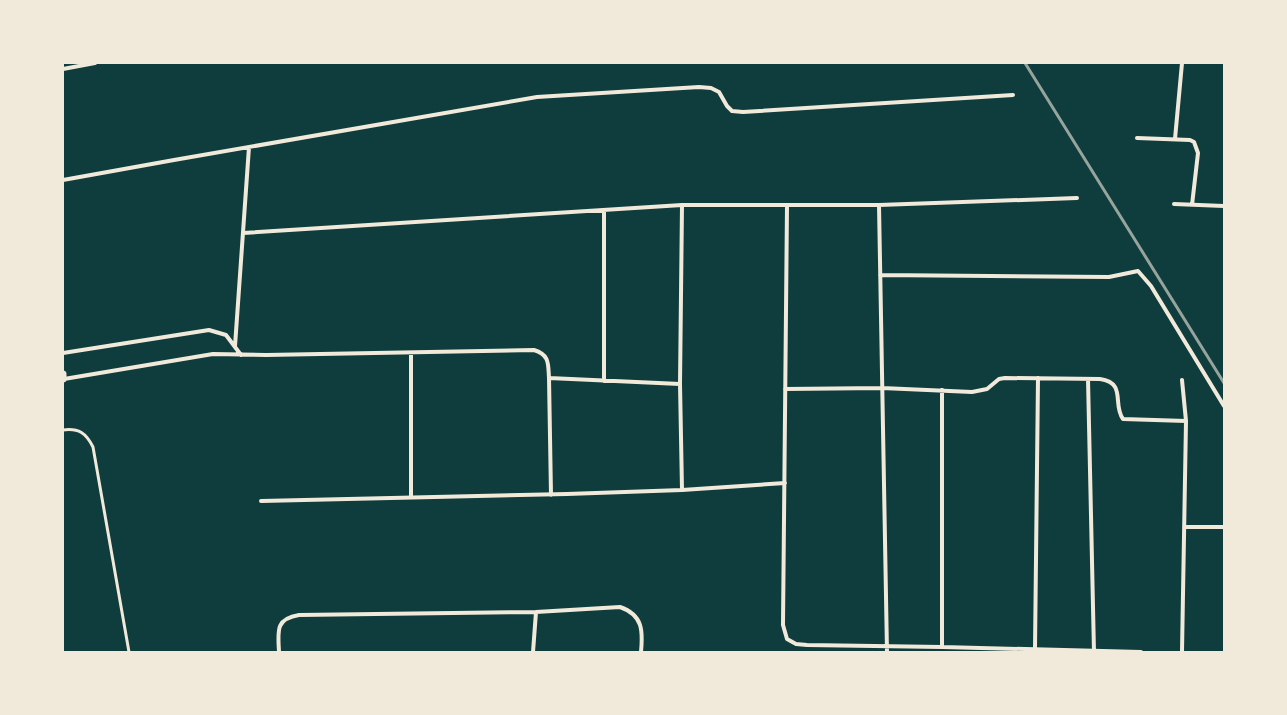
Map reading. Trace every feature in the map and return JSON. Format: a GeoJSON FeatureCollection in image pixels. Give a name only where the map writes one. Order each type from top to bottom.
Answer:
{"type":"FeatureCollection","features":[{"type":"Feature","properties":{"kind":"street"},"geometry":{"type":"LineString","coordinates":[[63,69],[95,63]]}},
{"type":"Feature","properties":{"kind":"street"},"geometry":{"type":"LineString","coordinates":[[1175,139],[1182,63]]}},
{"type":"Feature","properties":{"kind":"street"},"geometry":{"type":"LineString","coordinates":[[63,180],[537,97],[700,87],[711,88],[719,92],[727,106],[732,111],[743,112],[1013,95]]}},
{"type":"Feature","properties":{"kind":"street"},"geometry":{"type":"LineString","coordinates":[[1137,138],[1190,140],[1194,142],[1197,146],[1198,153],[1192,205]]}},
{"type":"Feature","properties":{"kind":"street"},"geometry":{"type":"LineString","coordinates":[[235,346],[249,147]]}},
{"type":"Feature","properties":{"kind":"street"},"geometry":{"type":"LineString","coordinates":[[243,233],[682,206],[879,205],[1078,198]]}},
{"type":"Feature","properties":{"kind":"street"},"geometry":{"type":"LineString","coordinates":[[1174,204],[1224,206]]}},
{"type":"Feature","properties":{"kind":"street"},"geometry":{"type":"LineString","coordinates":[[879,205],[887,652]]}},
{"type":"Feature","properties":{"kind":"street"},"geometry":{"type":"LineString","coordinates":[[682,206],[680,384],[682,490]]}},
{"type":"Feature","properties":{"kind":"street"},"geometry":{"type":"LineString","coordinates":[[786,206],[783,625],[787,639],[796,644],[807,645],[1141,652]]}},
{"type":"Feature","properties":{"kind":"street"},"geometry":{"type":"LineString","coordinates":[[604,210],[604,381]]}},
{"type":"Feature","properties":{"kind":"street"},"geometry":{"type":"LineString","coordinates":[[880,275],[1109,277],[1138,271],[1151,286],[1224,406]]}},
{"type":"Feature","properties":{"kind":"street"},"geometry":{"type":"LineString","coordinates":[[63,353],[209,330],[226,335],[241,355]]}},
{"type":"Feature","properties":{"kind":"street"},"geometry":{"type":"LineString","coordinates":[[63,378],[213,354],[266,356],[534,350],[541,352],[546,356],[548,363],[551,495]]}},
{"type":"Feature","properties":{"kind":"street"},"geometry":{"type":"LineString","coordinates":[[411,353],[411,498]]}},
{"type":"Feature","properties":{"kind":"street"},"geometry":{"type":"LineString","coordinates":[[549,378],[680,384]]}},
{"type":"Feature","properties":{"kind":"street"},"geometry":{"type":"LineString","coordinates":[[785,389],[882,388],[980,391],[987,389],[999,379],[1005,378],[1108,380],[1113,384],[1119,397],[1119,414],[1123,419],[1186,421]]}},
{"type":"Feature","properties":{"kind":"street"},"geometry":{"type":"LineString","coordinates":[[1035,649],[1038,378]]}},
{"type":"Feature","properties":{"kind":"street"},"geometry":{"type":"LineString","coordinates":[[1088,379],[1094,651]]}},
{"type":"Feature","properties":{"kind":"street"},"geometry":{"type":"LineString","coordinates":[[1182,380],[1186,421],[1182,652]]}},
{"type":"Feature","properties":{"kind":"street"},"geometry":{"type":"LineString","coordinates":[[942,390],[942,647]]}},
{"type":"Feature","properties":{"kind":"street"},"geometry":{"type":"LineString","coordinates":[[261,501],[551,495],[682,490],[785,483]]}},
{"type":"Feature","properties":{"kind":"street"},"geometry":{"type":"LineString","coordinates":[[1184,527],[1224,527]]}},
{"type":"Feature","properties":{"kind":"street"},"geometry":{"type":"LineString","coordinates":[[278,652],[278,635],[281,623],[288,617],[299,615],[536,612],[620,608],[629,610],[635,615],[642,629],[641,652]]}},
{"type":"Feature","properties":{"kind":"street"},"geometry":{"type":"LineString","coordinates":[[533,652],[536,612]]}},
{"type":"Feature","properties":{"kind":"lane"},"geometry":{"type":"LineString","coordinates":[[63,430],[74,429],[88,437],[93,447],[128,652]]}},
{"type":"Feature","properties":{"kind":"railway"},"geometry":{"type":"LineString","coordinates":[[1025,63],[1224,383]]}}]}
